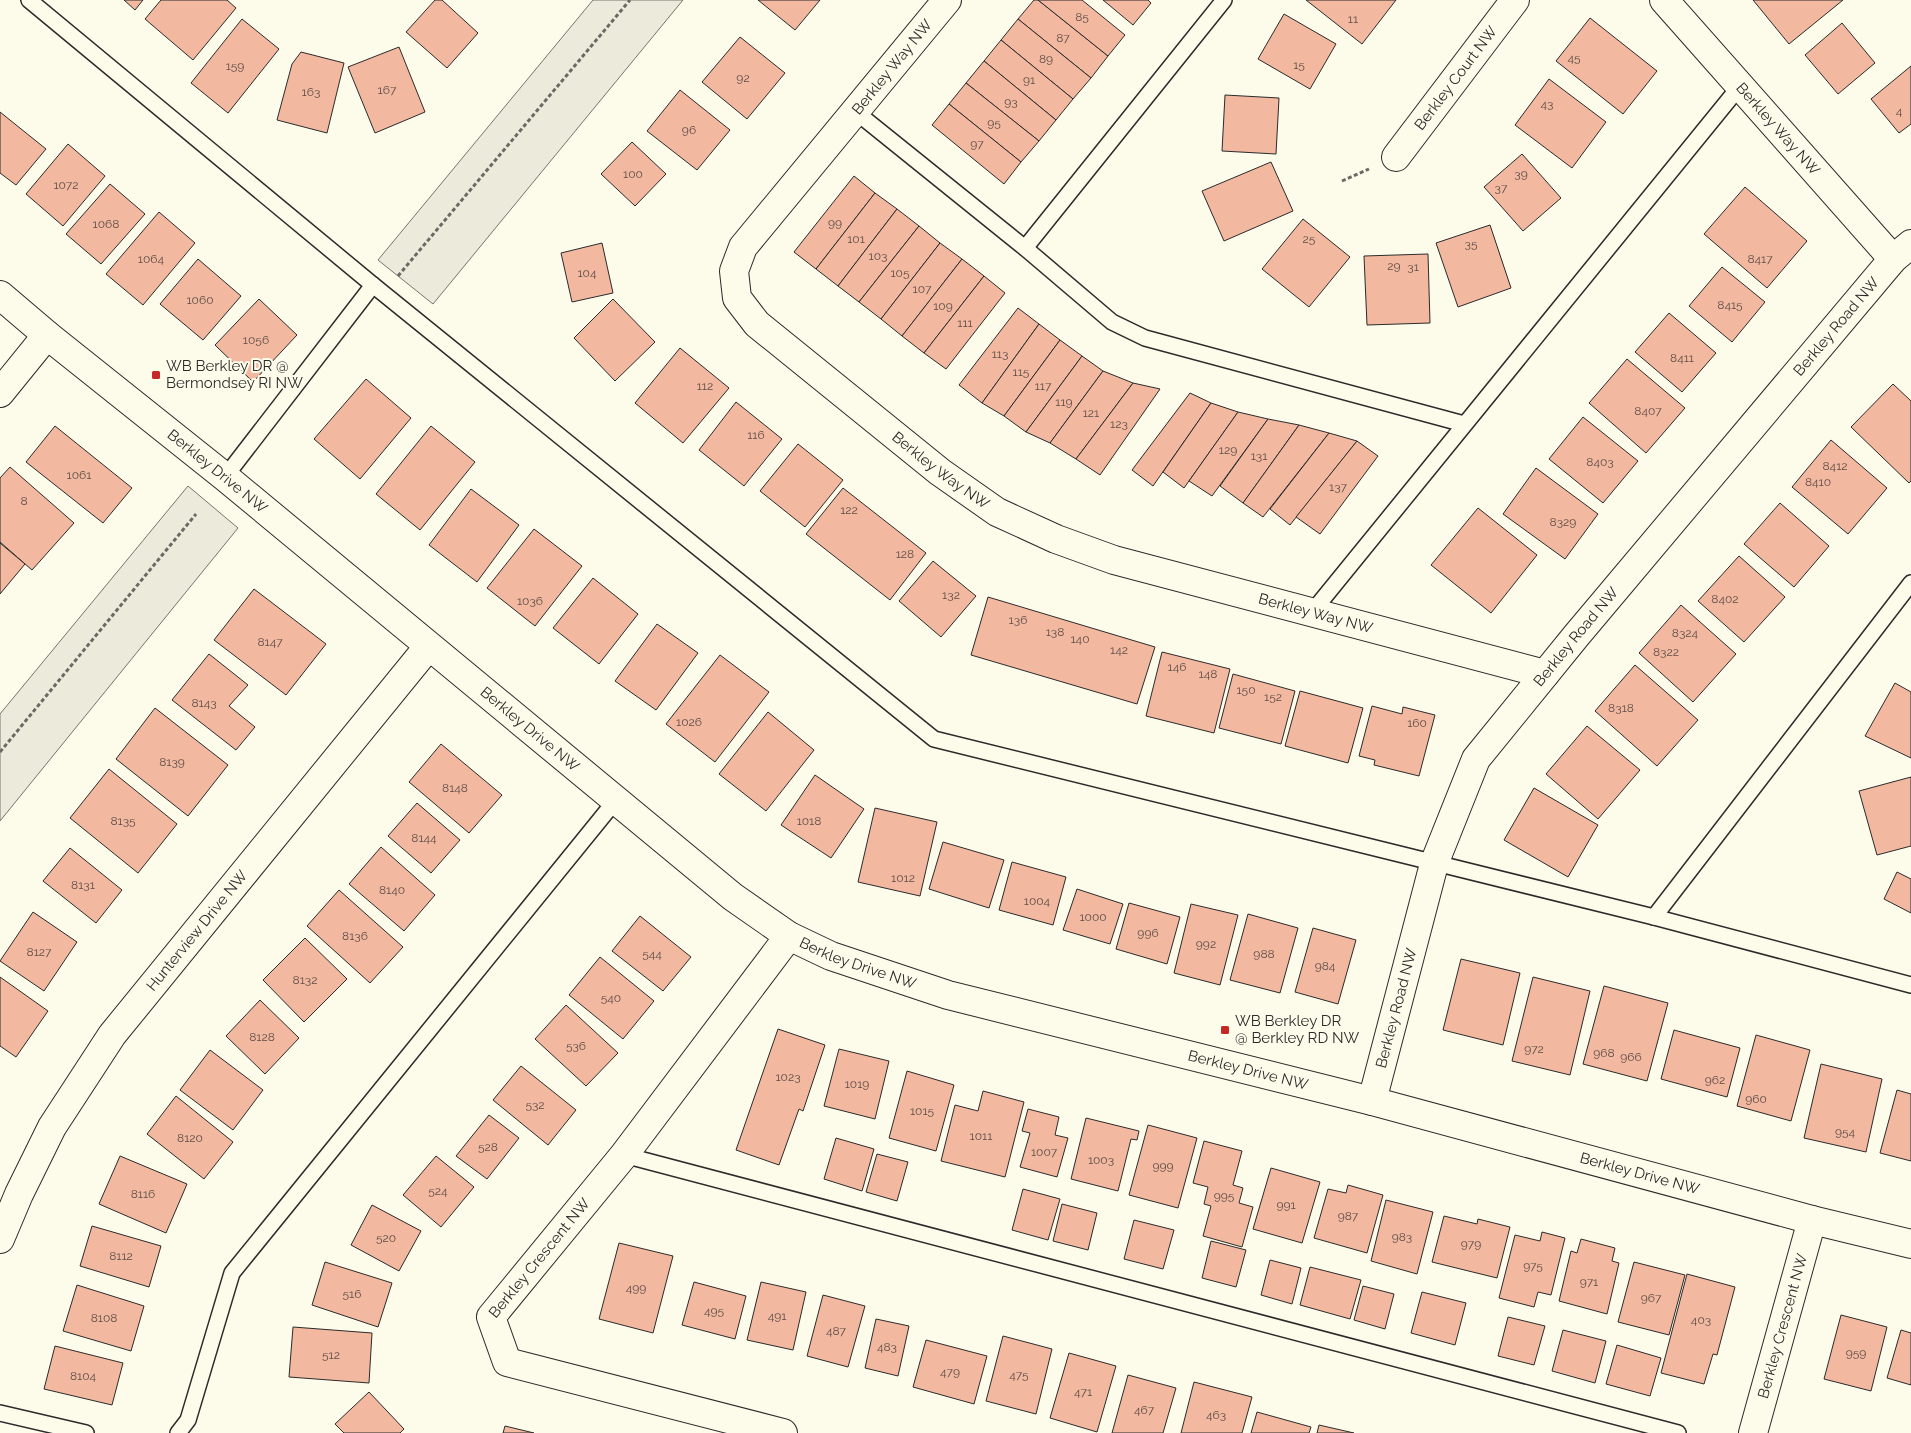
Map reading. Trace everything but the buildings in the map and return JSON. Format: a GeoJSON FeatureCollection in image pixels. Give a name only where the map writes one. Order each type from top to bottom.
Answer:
{"type":"FeatureCollection","features":[{"type":"Feature","properties":{"kind":"street","name":"Berkley Way NW"},"geometry":{"type":"LineString","coordinates":[[947,0],[743,247],[734,271],[737,298],[757,324],[940,472],[997,512],[1056,539],[1114,560],[1313,611],[1545,674]]}},
{"type":"Feature","properties":{"kind":"street","name":"Berkley Court NW"},"geometry":{"type":"LineString","coordinates":[[1396,157],[1515,0]]}},
{"type":"Feature","properties":{"kind":"street","name":"Berkley Way NW"},"geometry":{"type":"LineString","coordinates":[[1664,0],[1740,86],[1902,252]]}},
{"type":"Feature","properties":{"kind":"street","name":"Berkley Road NW"},"geometry":{"type":"LineString","coordinates":[[1372,1101],[1434,864],[1476,759],[1545,674],[1902,252]]}},
{"type":"Feature","properties":{"kind":"street","name":"Berkley Drive NW"},"geometry":{"type":"LineString","coordinates":[[0,295],[733,897],[789,936],[831,956],[948,995],[1372,1101],[1812,1220],[1911,1244]]}},
{"type":"Feature","properties":{"kind":"street"},"geometry":{"type":"LineString","coordinates":[[0,393],[48,335]]}},
{"type":"Feature","properties":{"kind":"street","name":"Hunterview Drive NW"},"geometry":{"type":"LineString","coordinates":[[0,1239],[19,1194],[52,1128],[112,1035],[428,647]]}},
{"type":"Feature","properties":{"kind":"street","name":"Berkley Crescent NW"},"geometry":{"type":"LineString","coordinates":[[783,1433],[507,1362],[491,1317],[624,1155],[789,936]]}},
{"type":"Feature","properties":{"kind":"street","name":"Berkley Crescent NW"},"geometry":{"type":"LineString","coordinates":[[1753,1433],[1812,1220]]}},
{"type":"Feature","properties":{"kind":"lane"},"geometry":{"type":"LineString","coordinates":[[29,0],[378,289],[934,739],[1654,918],[1911,985]]}},
{"type":"Feature","properties":{"kind":"lane"},"geometry":{"type":"LineString","coordinates":[[1026,248],[1224,0]]}},
{"type":"Feature","properties":{"kind":"lane"},"geometry":{"type":"LineString","coordinates":[[1313,611],[1740,86]]}},
{"type":"Feature","properties":{"kind":"lane"},"geometry":{"type":"LineString","coordinates":[[856,112],[1026,248],[1112,322],[1145,338],[1464,424]]}},
{"type":"Feature","properties":{"kind":"lane"},"geometry":{"type":"LineString","coordinates":[[225,478],[378,289]]}},
{"type":"Feature","properties":{"kind":"lane"},"geometry":{"type":"LineString","coordinates":[[1654,918],[1911,582]]}},
{"type":"Feature","properties":{"kind":"lane"},"geometry":{"type":"LineString","coordinates":[[178,1433],[188,1420],[232,1273],[616,800]]}},
{"type":"Feature","properties":{"kind":"lane"},"geometry":{"type":"LineString","coordinates":[[624,1155],[1678,1433]]}},
{"type":"Feature","properties":{"kind":"lane"},"geometry":{"type":"LineString","coordinates":[[0,1414],[86,1433]]}},
{"type":"Feature","properties":{"kind":"path"},"geometry":{"type":"LineString","coordinates":[[378,289],[630,0]]}},
{"type":"Feature","properties":{"kind":"path"},"geometry":{"type":"LineString","coordinates":[[0,752],[196,514]]}},
{"type":"Feature","properties":{"kind":"shaded area"},"geometry":{"type":"Polygon","coordinates":[[[593,0],[683,0],[433,304],[378,260],[593,0]]]}},
{"type":"Feature","properties":{"kind":"shaded area"},"geometry":{"type":"Polygon","coordinates":[[[188,486],[238,528],[0,821],[0,714],[188,486]]]}},
{"type":"Feature","properties":{"kind":"place","name":"WB Berkley DR @ Bermondsey RI NW"},"geometry":{"type":"Point","coordinates":[156,375]}},
{"type":"Feature","properties":{"kind":"place","name":"WB Berkley DR @ Berkley RD NW"},"geometry":{"type":"Point","coordinates":[1225,1030]}}]}
